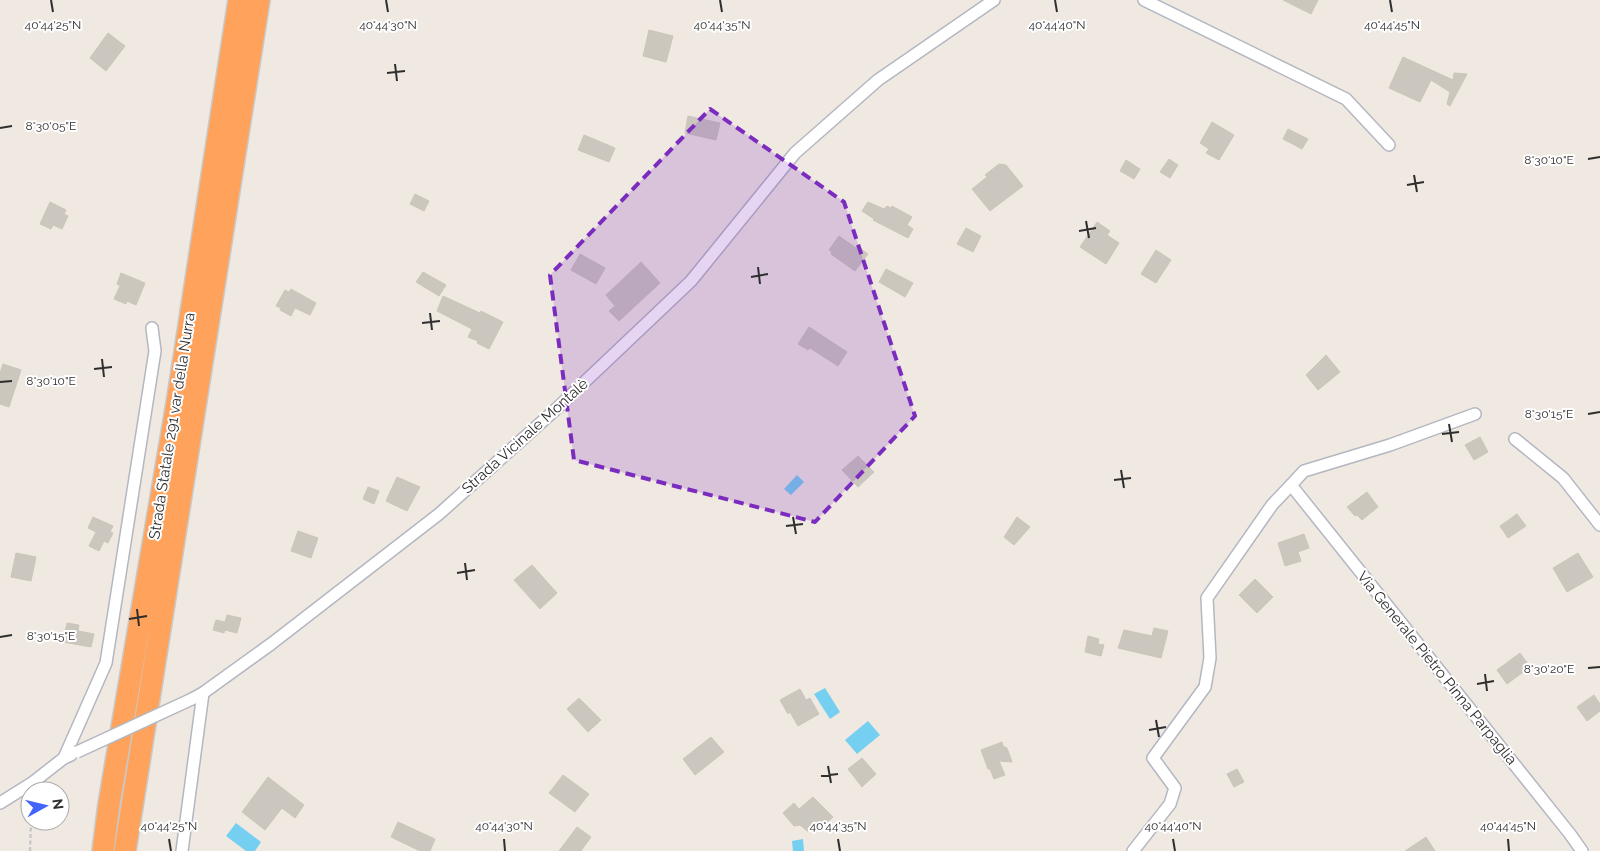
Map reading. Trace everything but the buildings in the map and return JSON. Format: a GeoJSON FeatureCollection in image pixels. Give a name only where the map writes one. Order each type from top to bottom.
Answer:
{"type":"FeatureCollection","features":[{"type":"Feature","properties":{"kind":"highway","name":"Strada Statale 291 var della Nurra"},"geometry":{"type":"LineString","coordinates":[[103,851],[109,804],[178,397],[239,0]]}},
{"type":"Feature","properties":{"kind":"highway","name":"Strada Statale 291 var della Nurra"},"geometry":{"type":"LineString","coordinates":[[125,851],[259,0]]}},
{"type":"Feature","properties":{"kind":"street","name":"Strada Vicinale Montalè"},"geometry":{"type":"LineString","coordinates":[[0,803],[32,783],[64,758],[203,693],[271,644],[439,514],[555,410],[691,281],[795,153],[878,80],[994,0]]}},
{"type":"Feature","properties":{"kind":"street"},"geometry":{"type":"LineString","coordinates":[[1144,0],[1346,99],[1389,145]]}},
{"type":"Feature","properties":{"kind":"street"},"geometry":{"type":"LineString","coordinates":[[64,758],[106,663],[155,351],[152,328]]}},
{"type":"Feature","properties":{"kind":"street"},"geometry":{"type":"LineString","coordinates":[[1133,851],[1170,804],[1175,788],[1153,758],[1205,687],[1210,658],[1208,598],[1272,505],[1304,472],[1390,445],[1475,414]]}},
{"type":"Feature","properties":{"kind":"street"},"geometry":{"type":"LineString","coordinates":[[1515,439],[1563,478],[1600,524]]}},
{"type":"Feature","properties":{"kind":"street","name":"Via Generale Pietro Pinna Parpaglia"},"geometry":{"type":"LineString","coordinates":[[1291,485],[1582,851]]}},
{"type":"Feature","properties":{"kind":"street"},"geometry":{"type":"LineString","coordinates":[[182,851],[203,693]]}},
{"type":"Feature","properties":{"kind":"path"},"geometry":{"type":"LineString","coordinates":[[30,851],[31,831]]}},
{"type":"Feature","properties":{"kind":"highlighted area"},"geometry":{"type":"Polygon","coordinates":[[[710,109],[844,202],[915,416],[815,522],[574,460],[550,275],[710,109]]]}},
{"type":"Feature","properties":{"kind":"water"},"geometry":{"type":"Polygon","coordinates":[[[797,475],[804,482],[791,495],[784,489],[797,475]]]}},
{"type":"Feature","properties":{"kind":"water"},"geometry":{"type":"Polygon","coordinates":[[[825,688],[840,712],[830,719],[814,694],[825,688]]]}},
{"type":"Feature","properties":{"kind":"water"},"geometry":{"type":"Polygon","coordinates":[[[868,721],[880,735],[857,754],[845,740],[868,721]]]}},
{"type":"Feature","properties":{"kind":"water"},"geometry":{"type":"Polygon","coordinates":[[[236,823],[261,842],[255,851],[246,851],[226,836],[236,823]]]}},
{"type":"Feature","properties":{"kind":"water"},"geometry":{"type":"Polygon","coordinates":[[[803,839],[804,851],[793,851],[792,841],[803,839]]]}}]}
